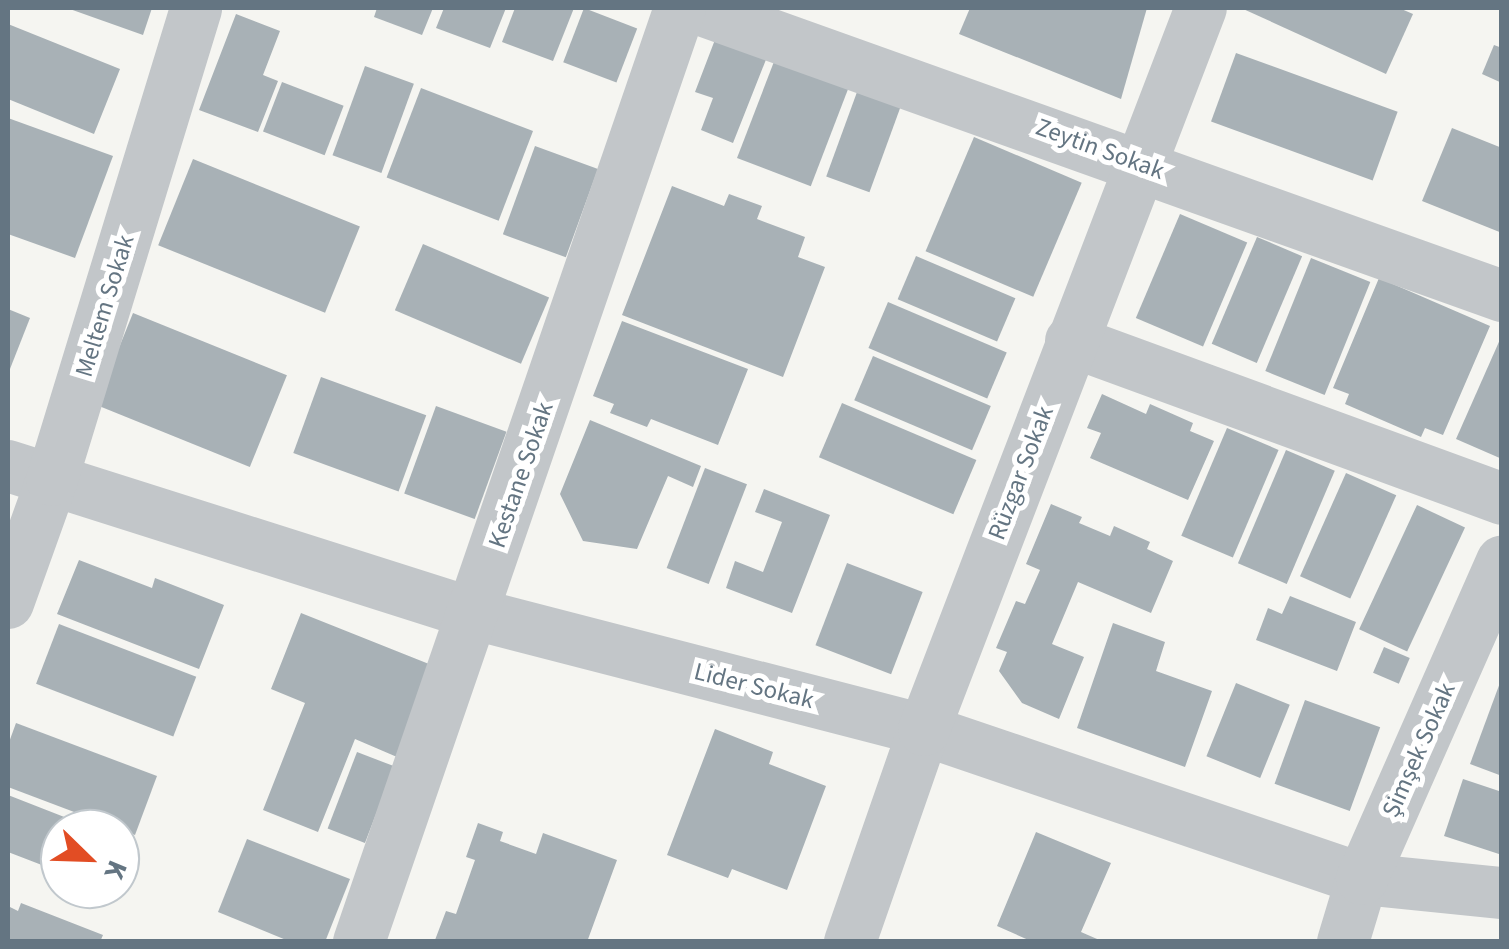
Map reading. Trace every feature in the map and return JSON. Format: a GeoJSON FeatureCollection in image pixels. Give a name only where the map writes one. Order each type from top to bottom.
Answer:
{"type":"FeatureCollection","features":[{"type":"Feature","properties":{"kind":"street","name":"Meltem Sokak"},"geometry":{"type":"LineString","coordinates":[[8,604],[30,473],[196,8]]}},
{"type":"Feature","properties":{"kind":"street","name":"Kestane Sokak"},"geometry":{"type":"LineString","coordinates":[[359,942],[680,8]]}},
{"type":"Feature","properties":{"kind":"street","name":"Zeytin Sokak"},"geometry":{"type":"LineString","coordinates":[[696,8],[1139,162],[1502,296]]}},
{"type":"Feature","properties":{"kind":"street","name":"Rüzgar Sokak"},"geometry":{"type":"LineString","coordinates":[[850,942],[924,730],[1201,8]]}},
{"type":"Feature","properties":{"kind":"street"},"geometry":{"type":"LineString","coordinates":[[1071,341],[1502,499]]}},
{"type":"Feature","properties":{"kind":"street","name":"Lider Sokak"},"geometry":{"type":"LineString","coordinates":[[30,473],[474,614],[924,730],[1362,879],[1502,893]]}},
{"type":"Feature","properties":{"kind":"street","name":"Şimşek Sokak"},"geometry":{"type":"LineString","coordinates":[[1343,942],[1362,879],[1502,562]]}},
{"type":"Feature","properties":{"kind":"building"},"geometry":{"type":"Polygon","coordinates":[[[67,8],[152,8],[143,35],[67,8]]]}},
{"type":"Feature","properties":{"kind":"building"},"geometry":{"type":"Polygon","coordinates":[[[377,8],[433,8],[422,35],[374,17],[377,8]]]}},
{"type":"Feature","properties":{"kind":"building"},"geometry":{"type":"Polygon","coordinates":[[[444,8],[506,8],[490,48],[436,28],[444,8]]]}},
{"type":"Feature","properties":{"kind":"building"},"geometry":{"type":"Polygon","coordinates":[[[515,8],[574,8],[553,61],[502,42],[515,8]]]}},
{"type":"Feature","properties":{"kind":"building"},"geometry":{"type":"Polygon","coordinates":[[[584,8],[637,28],[616,83],[563,62],[584,8]]]}},
{"type":"Feature","properties":{"kind":"building"},"geometry":{"type":"Polygon","coordinates":[[[970,8],[1147,8],[1121,99],[959,34],[970,8]]]}},
{"type":"Feature","properties":{"kind":"building"},"geometry":{"type":"Polygon","coordinates":[[[1241,8],[1399,8],[1413,14],[1386,74],[1241,8]]]}},
{"type":"Feature","properties":{"kind":"building"},"geometry":{"type":"Polygon","coordinates":[[[236,14],[280,31],[263,75],[278,81],[258,132],[199,110],[236,14]]]}},
{"type":"Feature","properties":{"kind":"building"},"geometry":{"type":"Polygon","coordinates":[[[8,24],[120,69],[94,134],[8,99],[8,24]]]}},
{"type":"Feature","properties":{"kind":"building"},"geometry":{"type":"Polygon","coordinates":[[[716,37],[767,57],[733,143],[701,130],[713,98],[695,92],[716,37]]]}},
{"type":"Feature","properties":{"kind":"building"},"geometry":{"type":"Polygon","coordinates":[[[1494,45],[1502,48],[1502,83],[1482,74],[1494,45]]]}},
{"type":"Feature","properties":{"kind":"building"},"geometry":{"type":"Polygon","coordinates":[[[1236,53],[1398,112],[1373,180],[1211,122],[1236,53]]]}},
{"type":"Feature","properties":{"kind":"building"},"geometry":{"type":"Polygon","coordinates":[[[775,59],[849,87],[811,186],[737,158],[775,59]]]}},
{"type":"Feature","properties":{"kind":"building"},"geometry":{"type":"Polygon","coordinates":[[[365,66],[414,84],[381,173],[333,155],[365,66]]]}},
{"type":"Feature","properties":{"kind":"building"},"geometry":{"type":"Polygon","coordinates":[[[282,82],[344,106],[325,155],[263,131],[282,82]]]}},
{"type":"Feature","properties":{"kind":"building"},"geometry":{"type":"Polygon","coordinates":[[[421,88],[533,131],[499,221],[387,178],[421,88]]]}},
{"type":"Feature","properties":{"kind":"building"},"geometry":{"type":"Polygon","coordinates":[[[857,92],[900,108],[869,192],[826,177],[857,92]]]}},
{"type":"Feature","properties":{"kind":"building"},"geometry":{"type":"Polygon","coordinates":[[[8,118],[113,156],[75,258],[8,234],[8,118]]]}},
{"type":"Feature","properties":{"kind":"building"},"geometry":{"type":"Polygon","coordinates":[[[1452,128],[1502,148],[1502,233],[1422,201],[1452,128]]]}},
{"type":"Feature","properties":{"kind":"building"},"geometry":{"type":"Polygon","coordinates":[[[974,137],[1082,183],[1033,297],[926,251],[974,137]]]}},
{"type":"Feature","properties":{"kind":"building"},"geometry":{"type":"Polygon","coordinates":[[[535,146],[598,169],[566,257],[503,234],[535,146]]]}},
{"type":"Feature","properties":{"kind":"building"},"geometry":{"type":"Polygon","coordinates":[[[193,159],[360,226],[325,313],[158,245],[193,159]]]}},
{"type":"Feature","properties":{"kind":"building"},"geometry":{"type":"Polygon","coordinates":[[[672,186],[724,206],[729,194],[762,206],[757,219],[805,237],[798,257],[825,267],[783,377],[622,315],[672,186]]]}},
{"type":"Feature","properties":{"kind":"building"},"geometry":{"type":"Polygon","coordinates":[[[1180,214],[1247,243],[1203,347],[1136,318],[1180,214]]]}},
{"type":"Feature","properties":{"kind":"building"},"geometry":{"type":"Polygon","coordinates":[[[1257,237],[1302,256],[1257,363],[1212,344],[1257,237]]]}},
{"type":"Feature","properties":{"kind":"building"},"geometry":{"type":"Polygon","coordinates":[[[423,244],[549,298],[521,364],[395,310],[423,244]]]}},
{"type":"Feature","properties":{"kind":"building"},"geometry":{"type":"Polygon","coordinates":[[[916,256],[1015,298],[997,341],[898,299],[916,256]]]}},
{"type":"Feature","properties":{"kind":"building"},"geometry":{"type":"Polygon","coordinates":[[[1311,258],[1370,282],[1325,395],[1265,371],[1311,258]]]}},
{"type":"Feature","properties":{"kind":"building"},"geometry":{"type":"Polygon","coordinates":[[[1379,278],[1490,326],[1443,435],[1425,428],[1421,437],[1345,404],[1349,394],[1333,388],[1379,278]]]}},
{"type":"Feature","properties":{"kind":"building"},"geometry":{"type":"Polygon","coordinates":[[[888,302],[1007,352],[987,398],[868,348],[888,302]]]}},
{"type":"Feature","properties":{"kind":"building"},"geometry":{"type":"Polygon","coordinates":[[[8,309],[30,318],[8,374],[8,309]]]}},
{"type":"Feature","properties":{"kind":"building"},"geometry":{"type":"Polygon","coordinates":[[[133,313],[287,375],[250,467],[96,405],[133,313]]]}},
{"type":"Feature","properties":{"kind":"building"},"geometry":{"type":"Polygon","coordinates":[[[622,321],[748,369],[718,445],[651,419],[647,427],[610,413],[614,404],[593,396],[622,321]]]}},
{"type":"Feature","properties":{"kind":"building"},"geometry":{"type":"Polygon","coordinates":[[[1502,335],[1502,459],[1456,439],[1502,335]]]}},
{"type":"Feature","properties":{"kind":"building"},"geometry":{"type":"Polygon","coordinates":[[[873,356],[991,406],[972,450],[854,400],[873,356]]]}},
{"type":"Feature","properties":{"kind":"building"},"geometry":{"type":"Polygon","coordinates":[[[321,377],[426,415],[399,491],[293,453],[321,377]]]}},
{"type":"Feature","properties":{"kind":"building"},"geometry":{"type":"Polygon","coordinates":[[[1102,394],[1146,414],[1150,404],[1193,423],[1190,431],[1214,441],[1188,500],[1090,458],[1101,433],[1087,428],[1102,394]]]}},
{"type":"Feature","properties":{"kind":"building"},"geometry":{"type":"Polygon","coordinates":[[[842,403],[976,460],[953,514],[819,457],[842,403]]]}},
{"type":"Feature","properties":{"kind":"building"},"geometry":{"type":"Polygon","coordinates":[[[436,406],[506,432],[475,519],[404,493],[436,406]]]}},
{"type":"Feature","properties":{"kind":"building"},"geometry":{"type":"Polygon","coordinates":[[[590,420],[701,466],[693,487],[668,476],[637,549],[583,541],[560,494],[590,420]]]}},
{"type":"Feature","properties":{"kind":"building"},"geometry":{"type":"Polygon","coordinates":[[[1227,428],[1279,450],[1233,558],[1181,536],[1227,428]]]}},
{"type":"Feature","properties":{"kind":"building"},"geometry":{"type":"Polygon","coordinates":[[[1286,450],[1335,471],[1287,584],[1238,563],[1286,450]]]}},
{"type":"Feature","properties":{"kind":"building"},"geometry":{"type":"Polygon","coordinates":[[[705,468],[747,484],[709,584],[667,568],[705,468]]]}},
{"type":"Feature","properties":{"kind":"building"},"geometry":{"type":"Polygon","coordinates":[[[1346,473],[1396,495],[1350,599],[1300,576],[1346,473]]]}},
{"type":"Feature","properties":{"kind":"building"},"geometry":{"type":"Polygon","coordinates":[[[764,489],[830,515],[792,613],[726,588],[735,561],[763,572],[782,522],[755,512],[764,489]]]}},
{"type":"Feature","properties":{"kind":"building"},"geometry":{"type":"Polygon","coordinates":[[[1051,504],[1082,517],[1079,523],[1110,536],[1114,526],[1150,542],[1147,549],[1173,561],[1151,613],[1078,582],[1052,644],[1084,657],[1059,719],[1022,703],[999,671],[1007,652],[996,648],[1016,601],[1025,604],[1040,570],[1026,564],[1051,504]]]}},
{"type":"Feature","properties":{"kind":"building"},"geometry":{"type":"Polygon","coordinates":[[[1417,505],[1465,527],[1407,652],[1359,629],[1417,505]]]}},
{"type":"Feature","properties":{"kind":"building"},"geometry":{"type":"Polygon","coordinates":[[[79,560],[152,588],[155,578],[224,605],[199,669],[57,614],[79,560]]]}},
{"type":"Feature","properties":{"kind":"building"},"geometry":{"type":"Polygon","coordinates":[[[847,563],[923,592],[891,674],[815,645],[847,563]]]}},
{"type":"Feature","properties":{"kind":"building"},"geometry":{"type":"Polygon","coordinates":[[[1290,596],[1356,622],[1337,671],[1256,640],[1268,608],[1282,614],[1290,596]]]}},
{"type":"Feature","properties":{"kind":"building"},"geometry":{"type":"Polygon","coordinates":[[[301,613],[434,666],[397,757],[355,739],[318,832],[263,810],[305,703],[271,689],[301,613]]]}},
{"type":"Feature","properties":{"kind":"building"},"geometry":{"type":"Polygon","coordinates":[[[1113,623],[1165,642],[1156,671],[1212,691],[1185,767],[1077,728],[1113,623]]]}},
{"type":"Feature","properties":{"kind":"building"},"geometry":{"type":"Polygon","coordinates":[[[59,624],[196,677],[173,736],[36,684],[59,624]]]}},
{"type":"Feature","properties":{"kind":"building"},"geometry":{"type":"Polygon","coordinates":[[[1384,647],[1410,658],[1399,684],[1373,673],[1384,647]]]}},
{"type":"Feature","properties":{"kind":"building"},"geometry":{"type":"Polygon","coordinates":[[[1502,681],[1502,776],[1470,764],[1502,681]]]}},
{"type":"Feature","properties":{"kind":"building"},"geometry":{"type":"Polygon","coordinates":[[[1236,683],[1290,705],[1260,778],[1206,756],[1236,683]]]}},
{"type":"Feature","properties":{"kind":"building"},"geometry":{"type":"Polygon","coordinates":[[[1305,700],[1380,727],[1350,811],[1275,784],[1305,700]]]}},
{"type":"Feature","properties":{"kind":"building"},"geometry":{"type":"Polygon","coordinates":[[[16,723],[157,776],[140,822],[140,809],[66,809],[8,787],[8,745],[16,723]]]}},
{"type":"Feature","properties":{"kind":"building"},"geometry":{"type":"Polygon","coordinates":[[[715,729],[773,752],[769,764],[826,786],[787,890],[732,869],[728,878],[667,855],[715,729]]]}},
{"type":"Feature","properties":{"kind":"building"},"geometry":{"type":"Polygon","coordinates":[[[357,752],[394,766],[365,843],[328,829],[357,752]]]}},
{"type":"Feature","properties":{"kind":"building"},"geometry":{"type":"Polygon","coordinates":[[[1463,779],[1502,792],[1502,855],[1444,836],[1463,779]]]}},
{"type":"Feature","properties":{"kind":"building"},"geometry":{"type":"Polygon","coordinates":[[[8,795],[44,809],[40,809],[40,864],[8,852],[8,795]]]}},
{"type":"Feature","properties":{"kind":"building"},"geometry":{"type":"Polygon","coordinates":[[[478,823],[503,832],[500,841],[536,854],[543,833],[617,860],[587,942],[435,940],[446,911],[456,914],[475,860],[466,857],[478,823]]]}},
{"type":"Feature","properties":{"kind":"building"},"geometry":{"type":"Polygon","coordinates":[[[1036,832],[1111,863],[1081,932],[1104,942],[1033,942],[997,926],[1036,832]]]}},
{"type":"Feature","properties":{"kind":"building"},"geometry":{"type":"Polygon","coordinates":[[[247,839],[350,879],[325,942],[291,942],[218,912],[247,839]]]}},
{"type":"Feature","properties":{"kind":"building"},"geometry":{"type":"Polygon","coordinates":[[[21,903],[103,935],[100,942],[8,942],[8,906],[18,911],[21,903]]]}}]}
